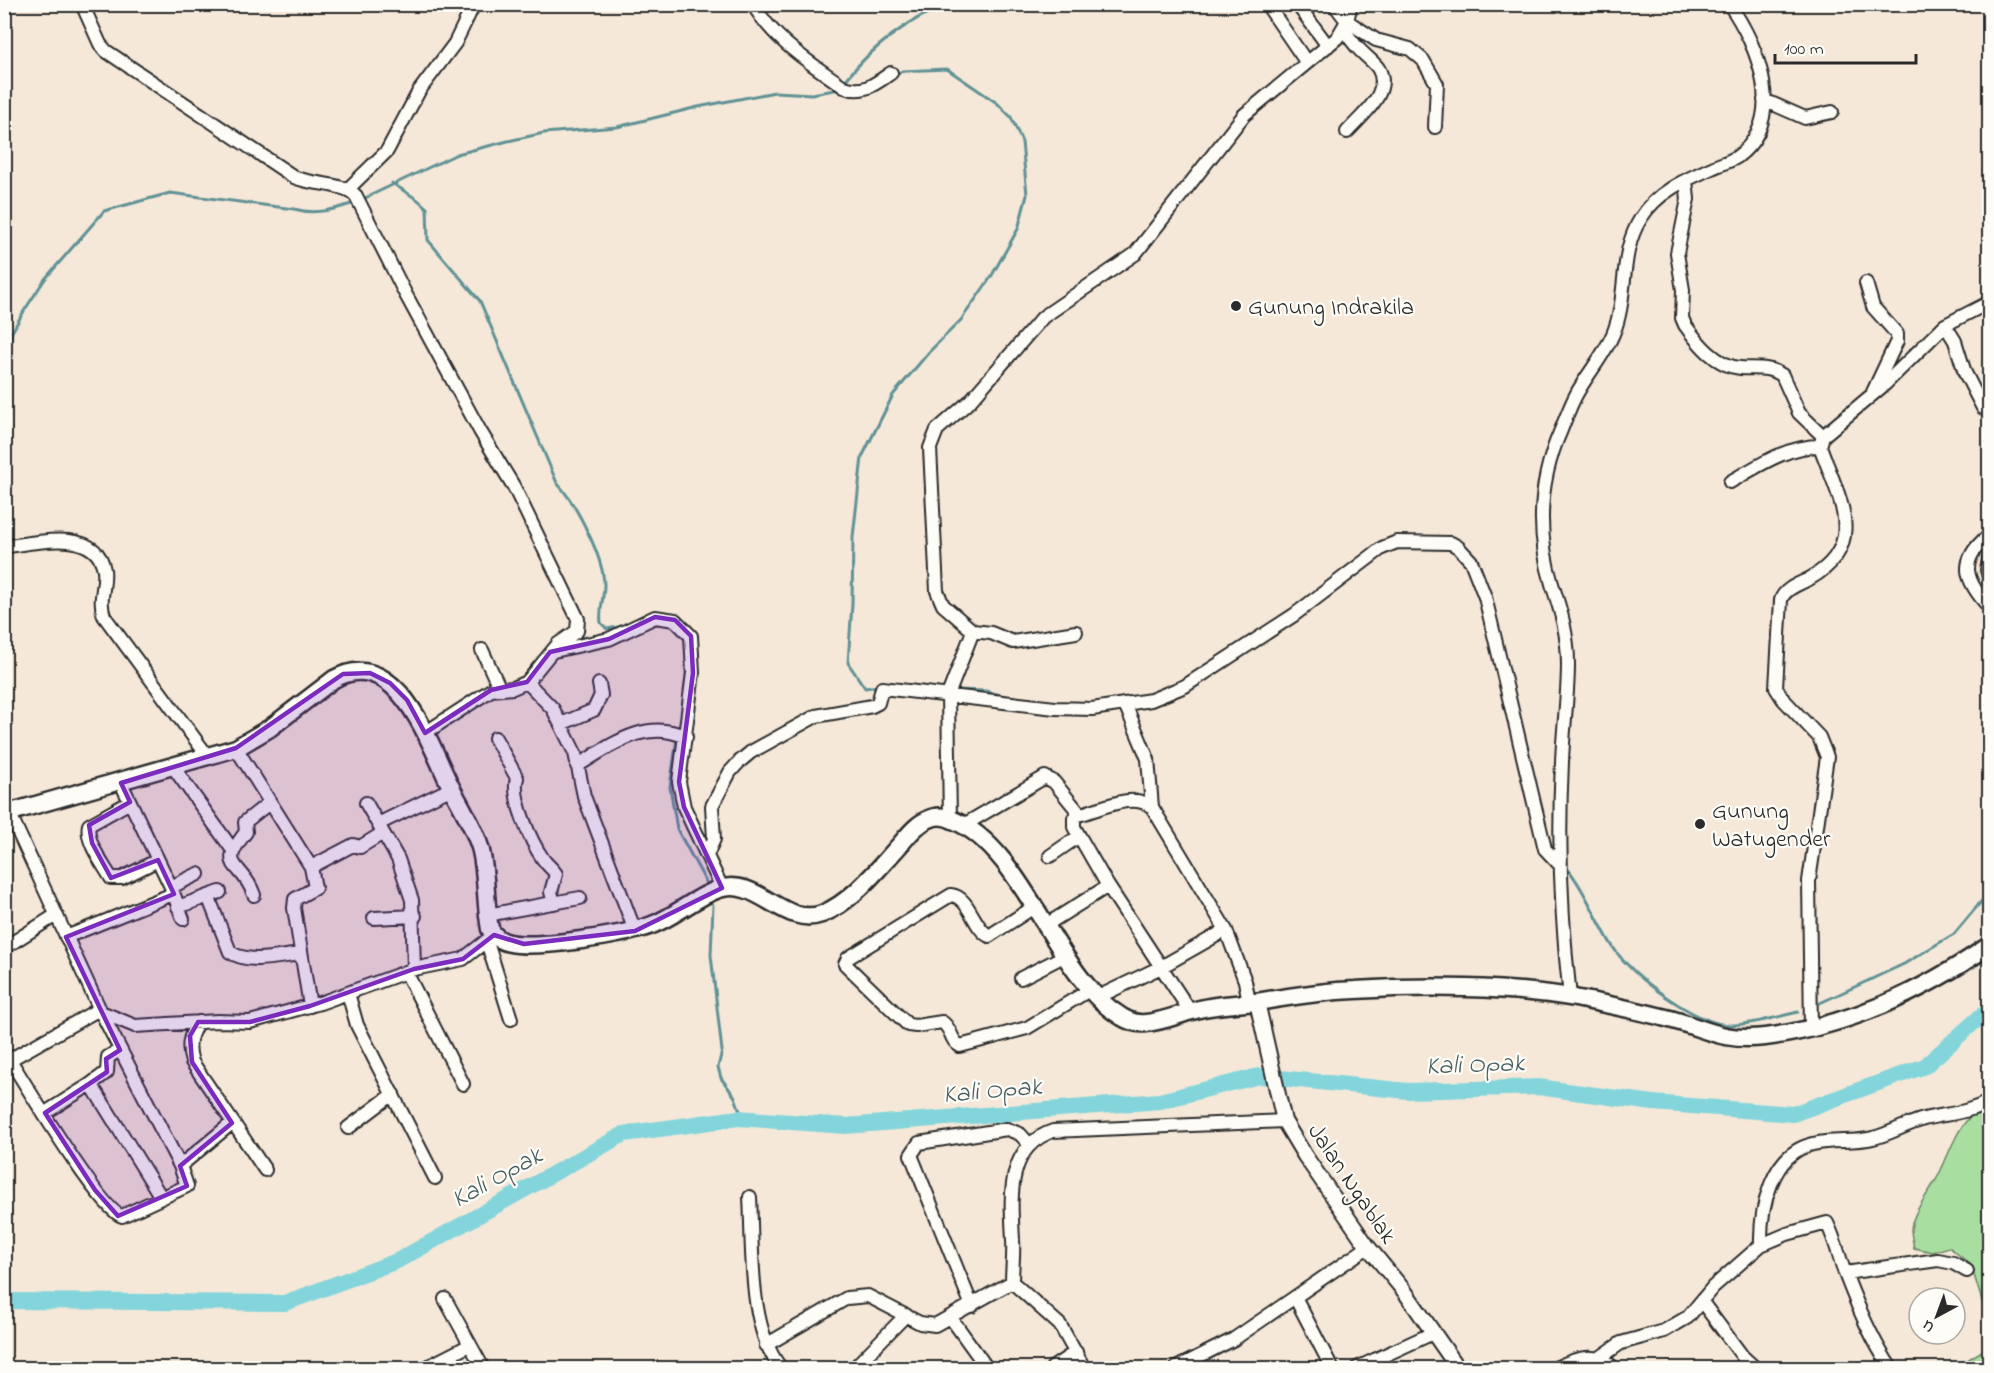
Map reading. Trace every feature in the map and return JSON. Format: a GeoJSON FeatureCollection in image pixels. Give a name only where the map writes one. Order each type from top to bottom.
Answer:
{"type":"FeatureCollection","features":[{"type":"Feature","properties":{"kind":"main road"},"geometry":{"type":"LineString","coordinates":[[7,813],[174,768],[236,748],[293,712],[334,679],[352,673],[370,674],[390,683],[407,700],[425,734],[481,850],[490,938],[509,943],[524,944],[635,930],[663,921],[722,888],[734,886],[746,889],[796,915],[825,913],[867,881],[926,820],[936,816],[957,822],[987,843],[1094,993],[1124,1019],[1138,1023],[1152,1022],[1190,1011],[1357,990],[1452,989],[1570,998],[1670,1019],[1711,1035],[1737,1039],[1811,1030],[1843,1022],[1906,996],[1989,945]]}},
{"type":"Feature","properties":{"kind":"street"},"geometry":{"type":"LineString","coordinates":[[82,4],[100,44],[106,51],[294,177],[355,197],[454,383],[514,487],[578,618],[577,631],[550,652],[527,682],[513,688],[499,687],[425,734]]}},
{"type":"Feature","properties":{"kind":"street"},"geometry":{"type":"LineString","coordinates":[[355,197],[387,151],[419,91],[455,43],[474,4]]}},
{"type":"Feature","properties":{"kind":"street"},"geometry":{"type":"LineString","coordinates":[[753,4],[776,35],[844,87],[856,91],[866,89],[891,73]]}},
{"type":"Feature","properties":{"kind":"street"},"geometry":{"type":"LineString","coordinates":[[1298,4],[1328,45]]}},
{"type":"Feature","properties":{"kind":"street"},"geometry":{"type":"LineString","coordinates":[[1334,4],[1357,47],[1378,68],[1383,81],[1381,91],[1372,105],[1347,132]]}},
{"type":"Feature","properties":{"kind":"street"},"geometry":{"type":"LineString","coordinates":[[1076,632],[1013,642],[991,633],[973,631],[943,605],[937,591],[930,448],[932,438],[943,423],[970,400],[1043,316],[1125,264],[1135,254],[1244,115],[1328,45],[1345,25],[1351,4]]}},
{"type":"Feature","properties":{"kind":"street"},"geometry":{"type":"LineString","coordinates":[[1570,998],[1562,924],[1560,865],[1562,763],[1568,664],[1566,632],[1551,582],[1541,519],[1545,469],[1576,395],[1613,334],[1624,261],[1640,219],[1654,201],[1686,181],[1735,158],[1749,146],[1763,116],[1764,100],[1760,64],[1750,35],[1729,4]]}},
{"type":"Feature","properties":{"kind":"street"},"geometry":{"type":"LineString","coordinates":[[1270,9],[1307,63]]}},
{"type":"Feature","properties":{"kind":"street"},"geometry":{"type":"LineString","coordinates":[[1345,25],[1384,44],[1410,49],[1423,60],[1437,84],[1435,127]]}},
{"type":"Feature","properties":{"kind":"street"},"geometry":{"type":"LineString","coordinates":[[1764,100],[1805,117],[1832,112]]}},
{"type":"Feature","properties":{"kind":"street"},"geometry":{"type":"LineString","coordinates":[[1686,181],[1688,200],[1677,253],[1683,290],[1684,325],[1719,362],[1738,368],[1767,368],[1782,375],[1799,413],[1822,441],[1845,514],[1844,541],[1827,569],[1782,595],[1775,682],[1783,699],[1819,737],[1827,757],[1809,881],[1811,1030]]}},
{"type":"Feature","properties":{"kind":"street"},"geometry":{"type":"LineString","coordinates":[[1866,284],[1873,308],[1897,334],[1897,341],[1871,396]]}},
{"type":"Feature","properties":{"kind":"street"},"geometry":{"type":"LineString","coordinates":[[1730,482],[1773,457],[1822,441],[1945,325],[1989,302]]}},
{"type":"Feature","properties":{"kind":"street"},"geometry":{"type":"LineString","coordinates":[[1945,325],[1955,341],[1965,373],[1983,408]]}},
{"type":"Feature","properties":{"kind":"street"},"geometry":{"type":"LineString","coordinates":[[1987,537],[1973,549],[1967,573],[1972,586],[1989,608]]}},
{"type":"Feature","properties":{"kind":"street"},"geometry":{"type":"LineString","coordinates":[[4,547],[62,539],[89,549],[100,559],[104,571],[101,607],[104,616],[209,758]]}},
{"type":"Feature","properties":{"kind":"street"},"geometry":{"type":"LineString","coordinates":[[707,855],[714,838],[712,806],[730,772],[751,752],[816,716],[872,706],[878,703],[882,688],[1055,708],[1092,709],[1151,700],[1185,686],[1294,615],[1389,544],[1405,542],[1451,543],[1466,553],[1471,561],[1485,597],[1545,849],[1560,865]]}},
{"type":"Feature","properties":{"kind":"street"},"geometry":{"type":"LineString","coordinates":[[1989,555],[1987,570],[1989,580]]}},
{"type":"Feature","properties":{"kind":"street"},"geometry":{"type":"LineString","coordinates":[[550,652],[609,639],[656,617],[675,620],[691,636],[693,647],[680,735],[679,782],[681,795],[722,888]]}},
{"type":"Feature","properties":{"kind":"street"},"geometry":{"type":"LineString","coordinates":[[973,631],[948,695],[957,822],[1045,777],[1054,782],[1080,814]]}},
{"type":"Feature","properties":{"kind":"street"},"geometry":{"type":"LineString","coordinates":[[482,650],[499,687]]}},
{"type":"Feature","properties":{"kind":"street"},"geometry":{"type":"LineString","coordinates":[[527,682],[550,705],[575,753],[584,796],[635,930]]}},
{"type":"Feature","properties":{"kind":"street"},"geometry":{"type":"LineString","coordinates":[[561,724],[594,710],[602,695],[599,684]]}},
{"type":"Feature","properties":{"kind":"street"},"geometry":{"type":"LineString","coordinates":[[1125,704],[1148,759],[1152,807]]}},
{"type":"Feature","properties":{"kind":"street"},"geometry":{"type":"LineString","coordinates":[[577,766],[635,732],[660,730],[680,735]]}},
{"type":"Feature","properties":{"kind":"street"},"geometry":{"type":"LineString","coordinates":[[495,738],[517,778],[514,790],[533,842],[544,861],[556,874],[550,892],[554,903]]}},
{"type":"Feature","properties":{"kind":"street"},"geometry":{"type":"LineString","coordinates":[[236,748],[268,803],[311,867],[315,888],[298,897],[294,903],[310,1006]]}},
{"type":"Feature","properties":{"kind":"street"},"geometry":{"type":"LineString","coordinates":[[174,768],[232,849],[234,864],[249,879],[254,895]]}},
{"type":"Feature","properties":{"kind":"street"},"geometry":{"type":"LineString","coordinates":[[121,783],[172,890],[183,920]]}},
{"type":"Feature","properties":{"kind":"street"},"geometry":{"type":"LineString","coordinates":[[311,867],[353,845],[360,847],[381,829],[452,788]]}},
{"type":"Feature","properties":{"kind":"street"},"geometry":{"type":"LineString","coordinates":[[1190,1011],[1108,886],[1079,836],[1073,822],[1080,814],[1133,800],[1146,802],[1152,807],[1226,930],[1253,1002]]}},
{"type":"Feature","properties":{"kind":"street"},"geometry":{"type":"LineString","coordinates":[[130,802],[89,825],[88,831],[92,843],[111,878],[122,878],[158,860]]}},
{"type":"Feature","properties":{"kind":"street"},"geometry":{"type":"LineString","coordinates":[[232,849],[246,832],[245,822],[268,803]]}},
{"type":"Feature","properties":{"kind":"street"},"geometry":{"type":"LineString","coordinates":[[366,804],[398,859],[414,916],[410,971],[463,1084]]}},
{"type":"Feature","properties":{"kind":"street"},"geometry":{"type":"LineString","coordinates":[[7,813],[101,1012],[180,1166],[187,1186],[122,1216],[115,1214],[95,1190],[45,1113],[7,1061],[90,1013],[101,1012],[130,1025],[250,1022],[310,1006],[410,971],[463,959],[490,938],[511,1019]]}},
{"type":"Feature","properties":{"kind":"street"},"geometry":{"type":"LineString","coordinates":[[1050,856],[1079,836]]}},
{"type":"Feature","properties":{"kind":"street"},"geometry":{"type":"LineString","coordinates":[[66,937],[172,890],[198,874]]}},
{"type":"Feature","properties":{"kind":"street"},"geometry":{"type":"LineString","coordinates":[[1046,925],[1108,886]]}},
{"type":"Feature","properties":{"kind":"street"},"geometry":{"type":"LineString","coordinates":[[178,907],[220,892]]}},
{"type":"Feature","properties":{"kind":"street"},"geometry":{"type":"LineString","coordinates":[[1034,907],[988,936],[981,931],[962,900],[951,895],[848,958],[845,964],[909,1025],[942,1022],[948,1026],[954,1041],[960,1046],[1028,1028],[1094,993],[1161,967],[1226,930]]}},
{"type":"Feature","properties":{"kind":"street"},"geometry":{"type":"LineString","coordinates":[[208,896],[230,952],[237,957],[249,959],[301,954]]}},
{"type":"Feature","properties":{"kind":"street"},"geometry":{"type":"LineString","coordinates":[[487,915],[580,898]]}},
{"type":"Feature","properties":{"kind":"street"},"geometry":{"type":"LineString","coordinates":[[4,948],[56,915]]}},
{"type":"Feature","properties":{"kind":"street"},"geometry":{"type":"LineString","coordinates":[[374,918],[414,916]]}},
{"type":"Feature","properties":{"kind":"street"},"geometry":{"type":"LineString","coordinates":[[1021,978],[1066,955]]}},
{"type":"Feature","properties":{"kind":"street"},"geometry":{"type":"LineString","coordinates":[[348,993],[357,1025],[435,1178]]}},
{"type":"Feature","properties":{"kind":"street","name":"Jalan Ngablak"},"geometry":{"type":"LineString","coordinates":[[1253,1002],[1268,1046],[1284,1121],[1305,1156],[1368,1247],[1405,1292],[1458,1368]]}},
{"type":"Feature","properties":{"kind":"street"},"geometry":{"type":"LineString","coordinates":[[198,1022],[190,1036],[188,1051],[192,1062],[265,1170]]}},
{"type":"Feature","properties":{"kind":"street"},"geometry":{"type":"LineString","coordinates":[[45,1113],[107,1072],[108,1057],[120,1050]]}},
{"type":"Feature","properties":{"kind":"street"},"geometry":{"type":"LineString","coordinates":[[91,1084],[161,1197]]}},
{"type":"Feature","properties":{"kind":"street"},"geometry":{"type":"LineString","coordinates":[[348,1128],[393,1094]]}},
{"type":"Feature","properties":{"kind":"street"},"geometry":{"type":"LineString","coordinates":[[1761,1245],[1760,1224],[1772,1180],[1798,1150],[1813,1144],[1872,1138],[1927,1118],[1967,1112],[1989,1101]]}},
{"type":"Feature","properties":{"kind":"street"},"geometry":{"type":"LineString","coordinates":[[1084,1368],[1060,1324],[1012,1282],[1011,1186],[1019,1160],[1029,1144],[1053,1131],[1284,1121]]}},
{"type":"Feature","properties":{"kind":"street"},"geometry":{"type":"LineString","coordinates":[[180,1166],[232,1124]]}},
{"type":"Feature","properties":{"kind":"street"},"geometry":{"type":"LineString","coordinates":[[972,1306],[911,1155],[919,1143],[1007,1129],[1020,1134],[1029,1144]]}},
{"type":"Feature","properties":{"kind":"street"},"geometry":{"type":"LineString","coordinates":[[750,1197],[758,1321],[766,1345],[782,1368]]}},
{"type":"Feature","properties":{"kind":"street"},"geometry":{"type":"LineString","coordinates":[[1558,1368],[1576,1361],[1598,1359],[1621,1343],[1664,1331],[1688,1317],[1713,1287],[1761,1245],[1787,1234],[1827,1223],[1837,1242],[1845,1273],[1863,1314],[1891,1368]]}},
{"type":"Feature","properties":{"kind":"street"},"geometry":{"type":"LineString","coordinates":[[1176,1368],[1234,1339],[1368,1247]]}},
{"type":"Feature","properties":{"kind":"street"},"geometry":{"type":"LineString","coordinates":[[1845,1273],[1938,1260],[1953,1263],[1967,1271]]}},
{"type":"Feature","properties":{"kind":"street"},"geometry":{"type":"LineString","coordinates":[[766,1345],[847,1298],[858,1295],[876,1299],[928,1326],[951,1318],[1012,1282]]}},
{"type":"Feature","properties":{"kind":"street"},"geometry":{"type":"LineString","coordinates":[[1295,1297],[1332,1368]]}},
{"type":"Feature","properties":{"kind":"street"},"geometry":{"type":"LineString","coordinates":[[445,1299],[483,1368]]}},
{"type":"Feature","properties":{"kind":"street"},"geometry":{"type":"LineString","coordinates":[[1702,1302],[1743,1357],[1755,1368]]}},
{"type":"Feature","properties":{"kind":"street"},"geometry":{"type":"LineString","coordinates":[[854,1368],[906,1315]]}},
{"type":"Feature","properties":{"kind":"street"},"geometry":{"type":"LineString","coordinates":[[951,1318],[987,1368]]}},
{"type":"Feature","properties":{"kind":"street"},"geometry":{"type":"LineString","coordinates":[[1357,1368],[1433,1333]]}},
{"type":"Feature","properties":{"kind":"street"},"geometry":{"type":"LineString","coordinates":[[425,1368],[470,1345]]}},
{"type":"Feature","properties":{"kind":"street"},"geometry":{"type":"LineString","coordinates":[[1052,1368],[1076,1352]]}},
{"type":"Feature","properties":{"kind":"street"},"geometry":{"type":"LineString","coordinates":[[1598,1359],[1612,1368]]}},
{"type":"Feature","properties":{"kind":"highlighted area"},"geometry":{"type":"Polygon","coordinates":[[[655,617],[675,620],[691,636],[693,673],[679,782],[684,807],[722,888],[635,931],[524,944],[494,935],[463,959],[414,969],[310,1006],[250,1022],[198,1022],[190,1036],[192,1062],[232,1123],[180,1166],[187,1186],[118,1216],[95,1190],[45,1113],[107,1072],[106,1059],[120,1050],[66,937],[174,894],[158,860],[111,878],[92,843],[89,825],[130,802],[121,783],[236,748],[343,674],[370,673],[390,683],[407,700],[425,733],[491,690],[527,682],[550,652],[609,639],[655,617]]]}},
{"type":"Feature","properties":{"kind":"green space"},"geometry":{"type":"Polygon","coordinates":[[[1989,1102],[1989,1324],[1971,1265],[1949,1247],[1933,1252],[1914,1248],[1911,1229],[1917,1210],[1936,1180],[1956,1136],[1969,1118],[1989,1102]]]}},
{"type":"Feature","properties":{"kind":"green space"},"geometry":{"type":"Polygon","coordinates":[[[1989,1344],[1989,1368],[1954,1368],[1987,1348],[1989,1344]]]}},
{"type":"Feature","properties":{"kind":"waterway"},"geometry":{"type":"LineString","coordinates":[[845,81],[866,57],[891,36],[946,4]]}},
{"type":"Feature","properties":{"kind":"waterway"},"geometry":{"type":"LineString","coordinates":[[878,686],[865,688],[848,663],[853,537],[862,457],[893,395],[929,352],[961,320],[991,277],[1018,229],[1027,195],[1022,142],[1011,117],[997,103],[947,69],[902,71],[894,76]]}},
{"type":"Feature","properties":{"kind":"waterway"},"geometry":{"type":"LineString","coordinates":[[361,200],[457,154],[508,141],[544,133],[617,127],[698,107],[775,92],[812,94],[840,89]]}},
{"type":"Feature","properties":{"kind":"waterway"},"geometry":{"type":"LineString","coordinates":[[392,183],[427,208],[428,240],[480,301],[557,483],[572,503],[594,546],[603,574],[601,623],[607,629],[623,626]]}},
{"type":"Feature","properties":{"kind":"waterway"},"geometry":{"type":"LineString","coordinates":[[4,371],[12,332],[24,311],[45,279],[104,211],[170,193],[309,212],[332,210],[354,203]]}},
{"type":"Feature","properties":{"kind":"waterway"},"geometry":{"type":"LineString","coordinates":[[685,694],[687,655]]}},
{"type":"Feature","properties":{"kind":"waterway"},"geometry":{"type":"LineString","coordinates":[[957,690],[986,691],[1008,697]]}},
{"type":"Feature","properties":{"kind":"waterway"},"geometry":{"type":"LineString","coordinates":[[677,738],[670,787],[677,829],[707,884]]}},
{"type":"Feature","properties":{"kind":"waterway"},"geometry":{"type":"LineString","coordinates":[[1548,836],[1552,850]]}},
{"type":"Feature","properties":{"kind":"waterway"},"geometry":{"type":"LineString","coordinates":[[1564,864],[1578,884],[1613,947],[1634,971],[1665,996],[1700,1016],[1716,1023],[1730,1025],[1798,1012]]}},
{"type":"Feature","properties":{"kind":"waterway"},"geometry":{"type":"LineString","coordinates":[[1820,1003],[1904,964],[1954,934],[1990,891]]}},
{"type":"Feature","properties":{"kind":"waterway"},"geometry":{"type":"LineString","coordinates":[[713,905],[711,955],[722,1051],[718,1067],[721,1078],[735,1097],[743,1119]]}},
{"type":"Feature","properties":{"kind":"waterway","name":"Kali Opak"},"geometry":{"type":"LineString","coordinates":[[4,1301],[285,1303],[397,1261],[624,1134],[738,1118],[845,1126],[1160,1101],[1259,1076],[1408,1091],[1538,1087],[1653,1103],[1793,1114],[1925,1066],[1990,1008]]}},
{"type":"Feature","properties":{"kind":"place","name":"Gunung Indrakila"},"geometry":{"type":"Point","coordinates":[1236,306]}},
{"type":"Feature","properties":{"kind":"place","name":"Gunung Watugender"},"geometry":{"type":"Point","coordinates":[1700,824]}}]}
